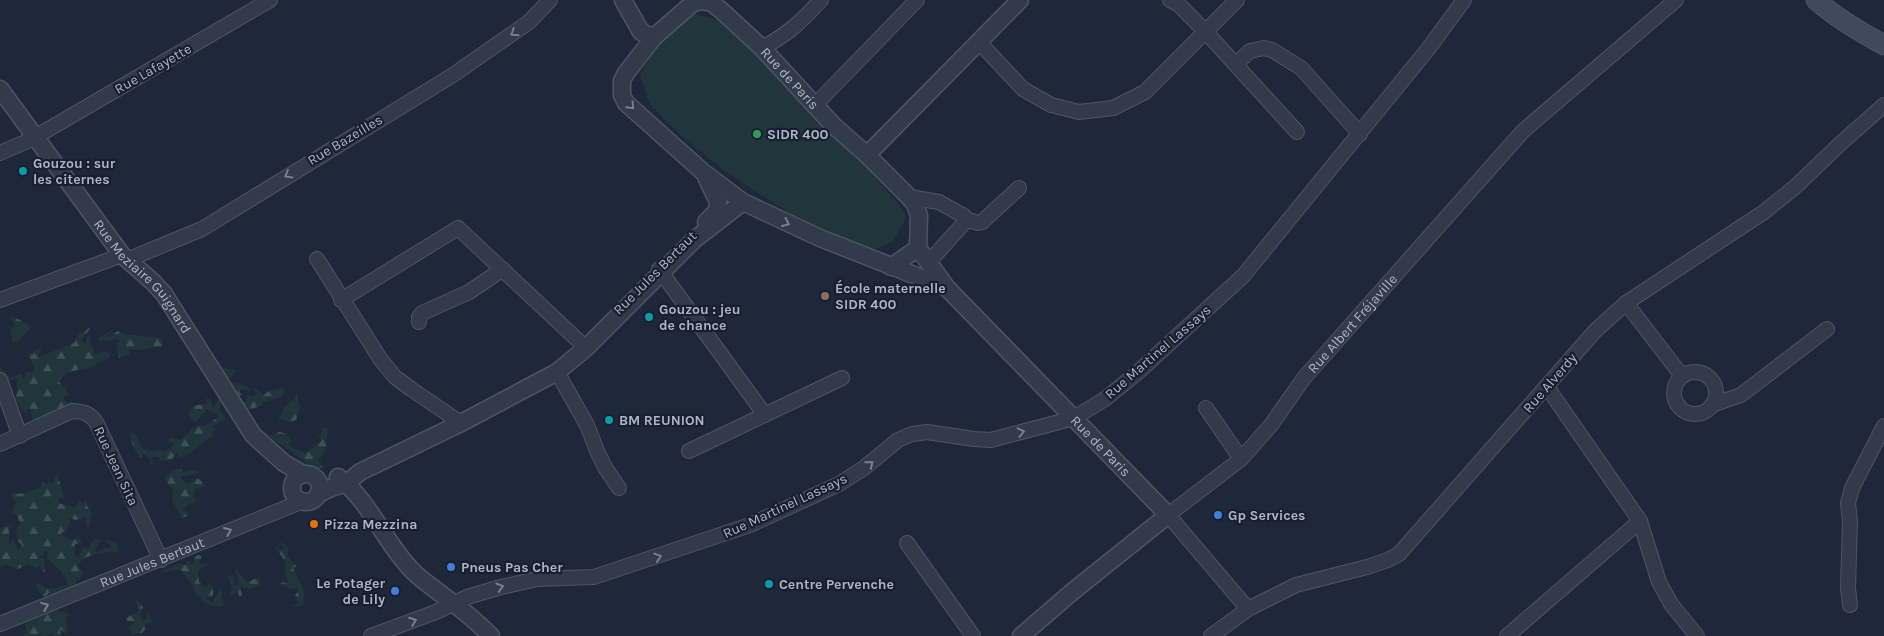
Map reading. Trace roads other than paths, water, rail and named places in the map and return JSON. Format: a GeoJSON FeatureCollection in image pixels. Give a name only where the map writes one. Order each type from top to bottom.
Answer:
{"type":"FeatureCollection","features":[{"type":"Feature","properties":{"kind":"main road"},"geometry":{"type":"LineString","coordinates":[[1816,0],[1857,30],[1884,45]]}},
{"type":"Feature","properties":{"kind":"street","name":"Rue Lafayette"},"geometry":{"type":"LineString","coordinates":[[0,153],[36,137],[270,0]]}},
{"type":"Feature","properties":{"kind":"street","name":"Rue Bazeilles"},"geometry":{"type":"LineString","coordinates":[[0,300],[202,229],[453,75],[529,22],[550,0]]}},
{"type":"Feature","properties":{"kind":"street"},"geometry":{"type":"LineString","coordinates":[[623,0],[648,35]]}},
{"type":"Feature","properties":{"kind":"street"},"geometry":{"type":"LineString","coordinates":[[762,48],[799,25],[821,0]]}},
{"type":"Feature","properties":{"kind":"street"},"geometry":{"type":"LineString","coordinates":[[815,105],[917,0]]}},
{"type":"Feature","properties":{"kind":"street"},"geometry":{"type":"LineString","coordinates":[[867,155],[1020,0]]}},
{"type":"Feature","properties":{"kind":"street"},"geometry":{"type":"LineString","coordinates":[[1170,0],[1178,4],[1205,31],[1297,132]]}},
{"type":"Feature","properties":{"kind":"street"},"geometry":{"type":"LineString","coordinates":[[979,42],[1023,89],[1051,105],[1079,112],[1113,108],[1145,92],[1236,0]]}},
{"type":"Feature","properties":{"kind":"street","name":"Rue Martinel Lassays"},"geometry":{"type":"LineString","coordinates":[[371,636],[454,604],[467,597],[519,582],[537,579],[579,579],[609,573],[750,525],[839,484],[864,468],[898,440],[912,434],[927,432],[991,440],[1074,418],[1105,399],[1137,373],[1243,276],[1360,134],[1428,49],[1464,0]]}},
{"type":"Feature","properties":{"kind":"street","name":"Rue Albert Fréjaville"},"geometry":{"type":"LineString","coordinates":[[1021,636],[1072,592],[1241,459],[1271,425],[1304,378],[1523,131],[1676,0]]}},
{"type":"Feature","properties":{"kind":"street","name":"Rue de Paris"},"geometry":{"type":"LineString","coordinates":[[947,288],[820,238],[742,202],[703,172],[626,102],[622,95],[622,81],[648,35],[693,3],[701,1],[712,3],[762,48],[833,125],[867,155],[915,204],[919,216],[918,248],[947,288],[1168,515],[1248,609]]}},
{"type":"Feature","properties":{"kind":"street"},"geometry":{"type":"LineString","coordinates":[[1236,64],[1250,51],[1264,48],[1272,50],[1301,68],[1360,134]]}},
{"type":"Feature","properties":{"kind":"street","name":"Rue Meziaire Guignard"},"geometry":{"type":"LineString","coordinates":[[0,89],[124,257],[154,282],[164,294],[248,428],[263,445],[308,481]]}},
{"type":"Feature","properties":{"kind":"street","name":"Rue Alverdy"},"geometry":{"type":"LineString","coordinates":[[1211,636],[1248,609],[1296,585],[1367,567],[1399,554],[1596,331],[1626,303],[1764,212],[1795,187],[1841,142],[1884,105]]}},
{"type":"Feature","properties":{"kind":"street","name":"Rue Jules Bertaut"},"geometry":{"type":"LineString","coordinates":[[0,624],[302,501],[312,500],[308,481],[331,488],[342,480],[461,424],[560,369],[585,347],[717,210],[718,202],[703,172]]}},
{"type":"Feature","properties":{"kind":"street"},"geometry":{"type":"LineString","coordinates":[[909,197],[939,202],[964,216],[965,219],[978,223],[982,222],[1019,188]]}},
{"type":"Feature","properties":{"kind":"street","name":"Rue Jules Bertaut"},"geometry":{"type":"LineString","coordinates":[[660,270],[742,202]]}},
{"type":"Feature","properties":{"kind":"street"},"geometry":{"type":"LineString","coordinates":[[928,263],[964,223],[965,219]]}},
{"type":"Feature","properties":{"kind":"street"},"geometry":{"type":"LineString","coordinates":[[341,300],[458,228],[585,347]]}},
{"type":"Feature","properties":{"kind":"street"},"geometry":{"type":"LineString","coordinates":[[891,267],[918,248]]}},
{"type":"Feature","properties":{"kind":"street"},"geometry":{"type":"LineString","coordinates":[[318,259],[341,300],[381,360],[395,377],[461,424]]}},
{"type":"Feature","properties":{"kind":"street"},"geometry":{"type":"LineString","coordinates":[[419,322],[422,312],[469,292],[503,270]]}},
{"type":"Feature","properties":{"kind":"street"},"geometry":{"type":"LineString","coordinates":[[660,270],[766,414]]}},
{"type":"Feature","properties":{"kind":"street"},"geometry":{"type":"LineString","coordinates":[[1626,303],[1682,376]]}},
{"type":"Feature","properties":{"kind":"street"},"geometry":{"type":"LineString","coordinates":[[1712,405],[1741,395],[1827,329]]}},
{"type":"Feature","properties":{"kind":"street"},"geometry":{"type":"LineString","coordinates":[[560,369],[587,425],[597,451],[619,488]]}},
{"type":"Feature","properties":{"kind":"street"},"geometry":{"type":"LineString","coordinates":[[1698,372],[1709,378],[1715,386],[1716,396],[1712,405],[1705,412],[1692,414],[1683,411],[1678,406],[1674,398],[1674,390],[1682,376],[1698,372]]}},
{"type":"Feature","properties":{"kind":"street"},"geometry":{"type":"LineString","coordinates":[[689,451],[842,378]]}},
{"type":"Feature","properties":{"kind":"street"},"geometry":{"type":"LineString","coordinates":[[0,380],[20,436]]}},
{"type":"Feature","properties":{"kind":"street"},"geometry":{"type":"LineString","coordinates":[[1546,387],[1640,521],[1659,582],[1671,604],[1697,636]]}},
{"type":"Feature","properties":{"kind":"street"},"geometry":{"type":"LineString","coordinates":[[1206,408],[1241,459]]}},
{"type":"Feature","properties":{"kind":"street","name":"Rue Jean Sita"},"geometry":{"type":"LineString","coordinates":[[0,444],[72,411],[87,413],[94,418],[160,560]]}},
{"type":"Feature","properties":{"kind":"street"},"geometry":{"type":"LineString","coordinates":[[1850,605],[1848,588],[1850,521],[1848,503],[1852,488],[1884,426]]}},
{"type":"Feature","properties":{"kind":"street"},"geometry":{"type":"LineString","coordinates":[[342,480],[366,507],[402,560],[420,578],[491,636]]}},
{"type":"Feature","properties":{"kind":"street"},"geometry":{"type":"LineString","coordinates":[[302,501],[298,500],[292,492],[292,488],[308,481]]}},
{"type":"Feature","properties":{"kind":"street"},"geometry":{"type":"LineString","coordinates":[[1507,636],[1640,521]]}},
{"type":"Feature","properties":{"kind":"street"},"geometry":{"type":"LineString","coordinates":[[907,543],[973,636]]}},
{"type":"Feature","properties":{"kind":"place","name":"SIDR 400"},"geometry":{"type":"Point","coordinates":[757,134]}},
{"type":"Feature","properties":{"kind":"place","name":"Gouzou : sur les citernes"},"geometry":{"type":"Point","coordinates":[23,171]}},
{"type":"Feature","properties":{"kind":"place","name":"École maternelle SIDR 400"},"geometry":{"type":"Point","coordinates":[825,296]}},
{"type":"Feature","properties":{"kind":"place","name":"Gouzou : jeu de chance"},"geometry":{"type":"Point","coordinates":[649,317]}},
{"type":"Feature","properties":{"kind":"place","name":"BM REUNION"},"geometry":{"type":"Point","coordinates":[609,420]}},
{"type":"Feature","properties":{"kind":"place","name":"Gp Services"},"geometry":{"type":"Point","coordinates":[1218,515]}},
{"type":"Feature","properties":{"kind":"place","name":"Pizza Mezzina"},"geometry":{"type":"Point","coordinates":[314,524]}},
{"type":"Feature","properties":{"kind":"place","name":"Pneus Pas Cher"},"geometry":{"type":"Point","coordinates":[451,567]}},
{"type":"Feature","properties":{"kind":"place","name":"Centre Pervenche"},"geometry":{"type":"Point","coordinates":[769,584]}},
{"type":"Feature","properties":{"kind":"place","name":"Le Potager de Lily"},"geometry":{"type":"Point","coordinates":[395,591]}}]}
